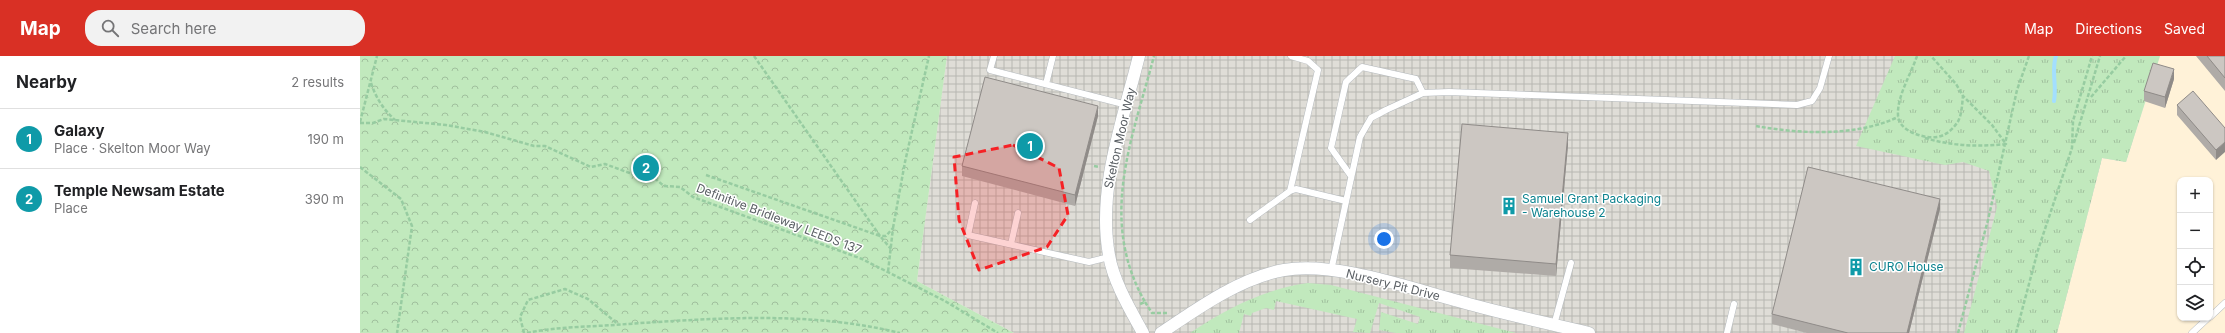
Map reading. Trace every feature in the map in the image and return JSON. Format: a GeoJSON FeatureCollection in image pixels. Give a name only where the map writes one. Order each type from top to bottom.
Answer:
{"type":"FeatureCollection","features":[{"type":"Feature","properties":{"kind":"street","name":"Skelton Moor Way"},"geometry":{"type":"LineString","coordinates":[[1139,56],[1107,188],[1106,234],[1109,257],[1130,309],[1143,333]]}},
{"type":"Feature","properties":{"kind":"street","name":"Nursery Pit Drive"},"geometry":{"type":"LineString","coordinates":[[1161,333],[1219,296],[1263,275],[1286,270],[1316,268],[1373,278],[1589,333]]}},
{"type":"Feature","properties":{"kind":"lane"},"geometry":{"type":"LineString","coordinates":[[994,56],[990,70],[1127,105]]}},
{"type":"Feature","properties":{"kind":"lane"},"geometry":{"type":"LineString","coordinates":[[1046,84],[1053,56]]}},
{"type":"Feature","properties":{"kind":"lane"},"geometry":{"type":"LineString","coordinates":[[1290,191],[1318,70],[1308,61],[1291,56]]}},
{"type":"Feature","properties":{"kind":"lane"},"geometry":{"type":"LineString","coordinates":[[1331,271],[1360,137],[1371,118],[1423,93],[1456,92],[1797,105],[1812,101],[1820,88],[1829,56]]}},
{"type":"Feature","properties":{"kind":"lane"},"geometry":{"type":"LineString","coordinates":[[1351,176],[1331,148],[1346,82],[1362,67],[1416,79],[1423,93]]}},
{"type":"Feature","properties":{"kind":"lane"},"geometry":{"type":"LineString","coordinates":[[1250,220],[1290,191],[1296,189],[1346,201]]}},
{"type":"Feature","properties":{"kind":"lane"},"geometry":{"type":"LineString","coordinates":[[975,203],[968,235],[1089,262],[1109,257]]}},
{"type":"Feature","properties":{"kind":"lane"},"geometry":{"type":"LineString","coordinates":[[1011,244],[1018,213]]}},
{"type":"Feature","properties":{"kind":"lane"},"geometry":{"type":"LineString","coordinates":[[1554,325],[1571,263]]}},
{"type":"Feature","properties":{"kind":"lane"},"geometry":{"type":"LineString","coordinates":[[2213,314],[2225,303]]}},
{"type":"Feature","properties":{"kind":"lane"},"geometry":{"type":"LineString","coordinates":[[1727,333],[1734,304]]}},
{"type":"Feature","properties":{"kind":"lane"},"geometry":{"type":"LineString","coordinates":[[2192,333],[2205,321]]}},
{"type":"Feature","properties":{"kind":"path"},"geometry":{"type":"LineString","coordinates":[[360,122],[377,56]]}},
{"type":"Feature","properties":{"kind":"path"},"geometry":{"type":"LineString","coordinates":[[754,56],[880,236],[891,249]]}},
{"type":"Feature","properties":{"kind":"path"},"geometry":{"type":"LineString","coordinates":[[888,272],[893,228],[905,162],[929,56]]}},
{"type":"Feature","properties":{"kind":"path"},"geometry":{"type":"LineString","coordinates":[[1130,309],[1145,302],[1127,260],[1121,231],[1120,204],[1124,173],[1154,56]]}},
{"type":"Feature","properties":{"kind":"path"},"geometry":{"type":"LineString","coordinates":[[1916,56],[1898,106],[1898,117],[1904,126],[1914,134],[1943,143],[2006,144]]}},
{"type":"Feature","properties":{"kind":"path"},"geometry":{"type":"LineString","coordinates":[[1931,56],[1956,84],[1963,96],[1992,125],[2006,144]]}},
{"type":"Feature","properties":{"kind":"path"},"geometry":{"type":"LineString","coordinates":[[1958,333],[1988,220],[2017,90],[2029,56]]}},
{"type":"Feature","properties":{"kind":"path"},"geometry":{"type":"LineString","coordinates":[[2072,148],[2073,121],[2092,56]]}},
{"type":"Feature","properties":{"kind":"path"},"geometry":{"type":"LineString","coordinates":[[2016,333],[2038,250],[2089,99],[2100,56]]}},
{"type":"Feature","properties":{"kind":"path"},"geometry":{"type":"LineString","coordinates":[[2089,99],[2126,56]]}},
{"type":"Feature","properties":{"kind":"path"},"geometry":{"type":"LineString","coordinates":[[370,82],[376,98],[386,112],[395,120]]}},
{"type":"Feature","properties":{"kind":"path"},"geometry":{"type":"LineString","coordinates":[[1914,134],[1937,137],[1949,132],[1958,122],[1963,96]]}},
{"type":"Feature","properties":{"kind":"path"},"geometry":{"type":"LineString","coordinates":[[1756,126],[1781,130],[1832,132],[1875,125],[1898,117]]}},
{"type":"Feature","properties":{"kind":"path","name":"Definitive Bridleway LEEDS 137"},"geometry":{"type":"LineString","coordinates":[[360,122],[373,123],[384,119],[446,125],[485,132],[534,146],[545,146],[591,167],[605,164],[635,175],[652,176],[664,186],[680,187],[693,197],[862,259],[945,301],[998,333]]}},
{"type":"Feature","properties":{"kind":"path"},"geometry":{"type":"LineString","coordinates":[[360,167],[401,199],[412,226],[397,333]]}},
{"type":"Feature","properties":{"kind":"path"},"geometry":{"type":"LineString","coordinates":[[706,175],[880,236],[886,236],[893,228]]}},
{"type":"Feature","properties":{"kind":"path"},"geometry":{"type":"LineString","coordinates":[[619,325],[588,299],[565,289],[528,300],[520,317],[526,333],[681,320],[785,317],[880,328],[900,333]]}},
{"type":"Feature","properties":{"kind":"highlighted area"},"geometry":{"type":"Polygon","coordinates":[[[1013,145],[1059,168],[1068,215],[1047,247],[979,270],[959,220],[954,157],[1013,145]]]}},
{"type":"Feature","properties":{"kind":"shaded area"},"geometry":{"type":"Polygon","coordinates":[[[947,56],[2159,56],[2126,162],[2102,158],[2057,333],[1014,333],[917,281],[947,56]]]}},
{"type":"Feature","properties":{"kind":"shaded area"},"geometry":{"type":"Polygon","coordinates":[[[2160,56],[2225,56],[2225,333],[2057,333],[2102,158],[2126,162],[2160,56]]]}},
{"type":"Feature","properties":{"kind":"green space"},"geometry":{"type":"Polygon","coordinates":[[[360,56],[947,56],[917,281],[1014,333],[360,333],[360,56]]]}},
{"type":"Feature","properties":{"kind":"green space"},"geometry":{"type":"Polygon","coordinates":[[[1895,56],[2160,56],[2126,162],[2102,158],[2057,333],[1964,333],[1997,207],[1989,171],[1963,162],[1945,165],[1856,146],[1895,56]]]}},
{"type":"Feature","properties":{"kind":"green space"},"geometry":{"type":"Polygon","coordinates":[[[1308,283],[1331,285],[1516,333],[1396,333],[1379,330],[1381,312],[1418,324],[1420,317],[1379,303],[1370,333],[1353,332],[1357,319],[1276,301],[1274,310],[1266,308],[1252,313],[1251,316],[1244,314],[1239,333],[1190,333],[1218,315],[1247,301],[1277,290],[1308,283]]]}},
{"type":"Feature","properties":{"kind":"building"},"geometry":{"type":"Polygon","coordinates":[[[2207,56],[2225,56],[2225,78],[2207,56]]]}},
{"type":"Feature","properties":{"kind":"building"},"geometry":{"type":"Polygon","coordinates":[[[2153,63],[2174,69],[2165,97],[2144,91],[2153,63]]]}},
{"type":"Feature","properties":{"kind":"building"},"geometry":{"type":"Polygon","coordinates":[[[985,77],[1098,106],[1075,195],[962,166],[985,77]]]}},
{"type":"Feature","properties":{"kind":"building"},"geometry":{"type":"Polygon","coordinates":[[[2193,91],[2225,128],[2225,142],[2216,150],[2177,105],[2193,91]]]}},
{"type":"Feature","properties":{"kind":"building","name":"Samuel Grant Packaging - Warehouse 2"},"geometry":{"type":"Polygon","coordinates":[[[1462,124],[1568,133],[1556,264],[1450,255],[1462,124]]]}},
{"type":"Feature","properties":{"kind":"building","name":"CURO House"},"geometry":{"type":"Polygon","coordinates":[[[1808,167],[1940,199],[1907,333],[1848,333],[1772,314],[1808,167]]]}},
{"type":"Feature","properties":{"kind":"waterway"},"geometry":{"type":"LineString","coordinates":[[2054,101],[2054,67],[2056,56]]}},
{"type":"Feature","properties":{"kind":"place","name":"Galaxy"},"geometry":{"type":"Point","coordinates":[1030,146]}},
{"type":"Feature","properties":{"kind":"place","name":"Temple Newsam Estate"},"geometry":{"type":"Point","coordinates":[646,168]}},
{"type":"Feature","properties":{"kind":"place","name":"Samuel Grant Packaging - Warehouse 2"},"geometry":{"type":"Point","coordinates":[1509,206]}},
{"type":"Feature","properties":{"kind":"place","name":"CURO House"},"geometry":{"type":"Point","coordinates":[1856,267]}}]}
